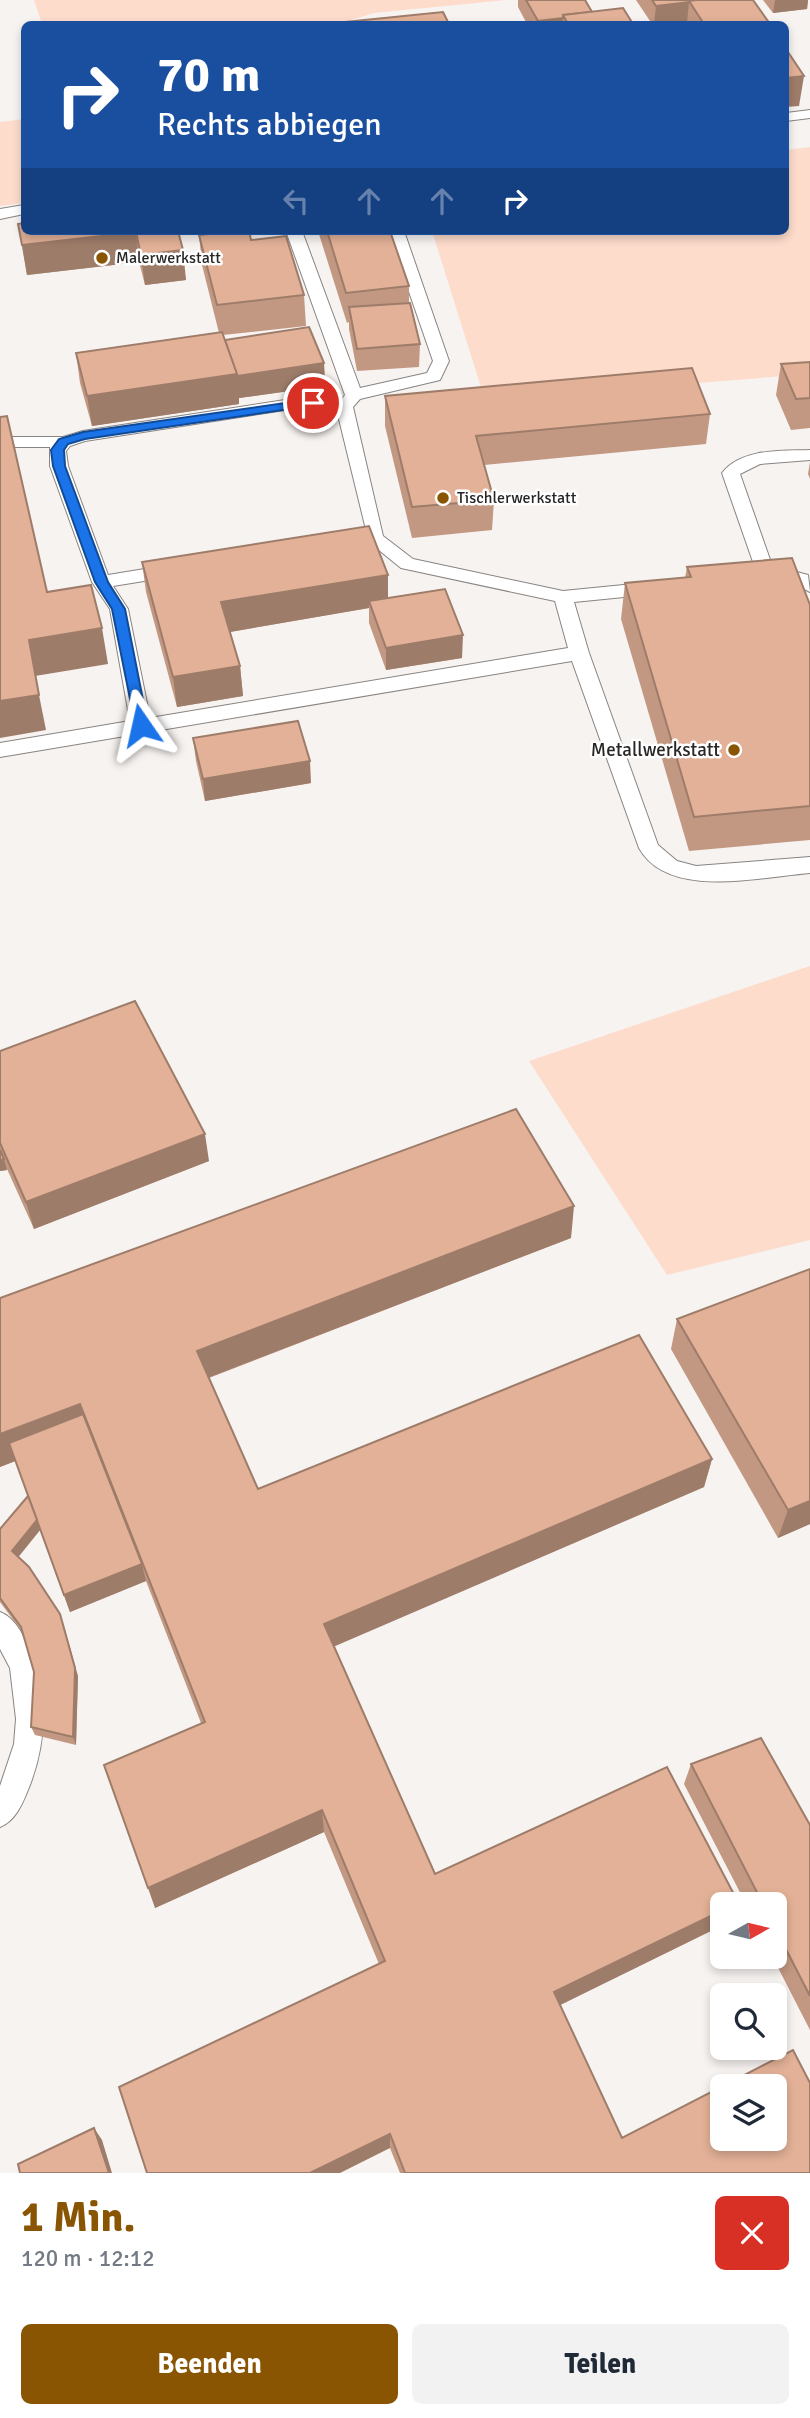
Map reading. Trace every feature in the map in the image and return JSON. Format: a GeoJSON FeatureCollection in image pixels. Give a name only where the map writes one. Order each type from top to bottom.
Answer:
{"type":"FeatureCollection","features":[{"type":"Feature","properties":{"kind":"lane"},"geometry":{"type":"LineString","coordinates":[[789,117],[810,114]]}},
{"type":"Feature","properties":{"kind":"lane"},"geometry":{"type":"LineString","coordinates":[[0,214],[21,211]]}},
{"type":"Feature","properties":{"kind":"lane"},"geometry":{"type":"LineString","coordinates":[[295,235],[349,401],[368,539],[407,564],[563,597],[672,587]]}},
{"type":"Feature","properties":{"kind":"lane"},"geometry":{"type":"LineString","coordinates":[[0,442],[64,442],[83,436],[298,403],[349,401],[434,376],[441,361],[397,235]]}},
{"type":"Feature","properties":{"kind":"lane"},"geometry":{"type":"LineString","coordinates":[[64,442],[57,450],[59,466],[101,582],[119,609],[141,725]]}},
{"type":"Feature","properties":{"kind":"lane"},"geometry":{"type":"LineString","coordinates":[[810,455],[758,459],[739,465],[731,473],[760,578],[792,575],[805,580],[810,586]]}},
{"type":"Feature","properties":{"kind":"lane"},"geometry":{"type":"LineString","coordinates":[[101,582],[197,566]]}},
{"type":"Feature","properties":{"kind":"lane"},"geometry":{"type":"LineString","coordinates":[[563,597],[579,653],[649,848],[661,863],[678,872],[696,874],[810,865]]}},
{"type":"Feature","properties":{"kind":"lane"},"geometry":{"type":"LineString","coordinates":[[0,750],[579,653]]}},
{"type":"Feature","properties":{"kind":"lane"},"geometry":{"type":"LineString","coordinates":[[0,1625],[23,1665],[31,1708],[27,1753],[11,1799],[0,1813]]}},
{"type":"Feature","properties":{"kind":"shaded area"},"geometry":{"type":"Polygon","coordinates":[[[34,0],[506,0],[374,13],[348,21],[41,21],[34,0]]]}},
{"type":"Feature","properties":{"kind":"shaded area"},"geometry":{"type":"Polygon","coordinates":[[[21,119],[21,203],[0,206],[0,122],[21,119]]]}},
{"type":"Feature","properties":{"kind":"shaded area"},"geometry":{"type":"Polygon","coordinates":[[[810,147],[810,374],[485,400],[433,235],[789,235],[789,150],[810,147]]]}},
{"type":"Feature","properties":{"kind":"shaded area"},"geometry":{"type":"Polygon","coordinates":[[[810,966],[810,1240],[667,1275],[529,1061],[810,966]]]}},
{"type":"Feature","properties":{"kind":"building"},"geometry":{"type":"Polygon","coordinates":[[[526,0],[585,0],[592,12],[538,21],[526,0]]]}},
{"type":"Feature","properties":{"kind":"building"},"geometry":{"type":"Polygon","coordinates":[[[652,0],[696,0],[656,6],[652,0]]]}},
{"type":"Feature","properties":{"kind":"building"},"geometry":{"type":"Polygon","coordinates":[[[753,0],[768,21],[702,21],[689,1],[753,0]]]}},
{"type":"Feature","properties":{"kind":"building"},"geometry":{"type":"Polygon","coordinates":[[[623,8],[631,21],[566,21],[563,15],[623,8]]]}},
{"type":"Feature","properties":{"kind":"building"},"geometry":{"type":"Polygon","coordinates":[[[443,12],[448,21],[354,21],[443,12]]]}},
{"type":"Feature","properties":{"kind":"building"},"geometry":{"type":"Polygon","coordinates":[[[789,54],[804,76],[789,78],[789,54]]]}},
{"type":"Feature","properties":{"kind":"building"},"geometry":{"type":"Polygon","coordinates":[[[18,224],[21,224],[21,235],[110,235],[22,245],[18,224]]]}},
{"type":"Feature","properties":{"kind":"building"},"geometry":{"type":"Polygon","coordinates":[[[137,235],[179,235],[183,250],[141,255],[137,235]]]}},
{"type":"Feature","properties":{"kind":"building"},"geometry":{"type":"Polygon","coordinates":[[[199,235],[250,235],[251,240],[286,236],[304,295],[217,305],[199,235]]]}},
{"type":"Feature","properties":{"kind":"building"},"geometry":{"type":"Polygon","coordinates":[[[328,235],[391,235],[409,286],[346,293],[328,235]]]}},
{"type":"Feature","properties":{"kind":"building"},"geometry":{"type":"Polygon","coordinates":[[[410,303],[420,344],[357,349],[349,307],[410,303]]]}},
{"type":"Feature","properties":{"kind":"building"},"geometry":{"type":"Polygon","coordinates":[[[309,327],[324,363],[237,376],[225,340],[309,327]]]}},
{"type":"Feature","properties":{"kind":"building"},"geometry":{"type":"Polygon","coordinates":[[[222,332],[237,374],[87,396],[76,353],[222,332]]]}},
{"type":"Feature","properties":{"kind":"building"},"geometry":{"type":"Polygon","coordinates":[[[810,362],[810,398],[796,399],[781,364],[810,362]]]}},
{"type":"Feature","properties":{"kind":"building"},"geometry":{"type":"Polygon","coordinates":[[[692,368],[710,414],[476,436],[494,500],[412,507],[385,396],[692,368]]]}},
{"type":"Feature","properties":{"kind":"building"},"geometry":{"type":"Polygon","coordinates":[[[7,416],[47,592],[91,585],[102,628],[29,640],[39,695],[0,701],[0,417],[7,416]]]}},
{"type":"Feature","properties":{"kind":"building"},"geometry":{"type":"Polygon","coordinates":[[[369,526],[388,575],[221,602],[240,666],[173,677],[142,562],[369,526]]]}},
{"type":"Feature","properties":{"kind":"building","name":"Metallwerkstatt"},"geometry":{"type":"Polygon","coordinates":[[[792,558],[810,605],[810,806],[694,817],[625,583],[691,577],[687,567],[792,558]]]}},
{"type":"Feature","properties":{"kind":"building"},"geometry":{"type":"Polygon","coordinates":[[[445,589],[463,635],[386,648],[369,601],[445,589]]]}},
{"type":"Feature","properties":{"kind":"building"},"geometry":{"type":"Polygon","coordinates":[[[298,721],[310,761],[203,779],[193,738],[298,721]]]}},
{"type":"Feature","properties":{"kind":"building"},"geometry":{"type":"Polygon","coordinates":[[[135,1001],[205,1134],[26,1202],[0,1143],[0,1051],[135,1001]]]}},
{"type":"Feature","properties":{"kind":"building"},"geometry":{"type":"Polygon","coordinates":[[[516,1109],[574,1206],[197,1351],[258,1489],[639,1335],[712,1459],[324,1624],[435,1874],[667,1767],[733,1892],[710,1892],[710,1916],[554,1992],[622,2138],[710,2093],[710,2151],[787,2151],[787,2074],[746,2074],[774,2060],[787,2060],[787,2053],[793,2050],[810,2083],[810,2173],[405,2173],[390,2134],[310,2173],[147,2173],[119,2087],[385,1961],[322,1810],[148,1888],[104,1765],[205,1722],[80,1404],[0,1434],[0,1298],[516,1109]]]}},
{"type":"Feature","properties":{"kind":"building"},"geometry":{"type":"Polygon","coordinates":[[[810,1269],[810,1501],[788,1510],[677,1319],[810,1269]]]}},
{"type":"Feature","properties":{"kind":"building"},"geometry":{"type":"Polygon","coordinates":[[[83,1414],[142,1564],[64,1595],[9,1443],[83,1414]]]}},
{"type":"Feature","properties":{"kind":"building"},"geometry":{"type":"Polygon","coordinates":[[[28,1496],[37,1520],[12,1551],[29,1567],[60,1614],[75,1668],[73,1737],[31,1727],[34,1672],[21,1627],[0,1598],[0,1529],[28,1496]]]}},
{"type":"Feature","properties":{"kind":"building"},"geometry":{"type":"Polygon","coordinates":[[[761,1738],[810,1825],[810,1996],[788,1953],[788,1892],[757,1892],[691,1764],[761,1738]]]}},
{"type":"Feature","properties":{"kind":"building"},"geometry":{"type":"Polygon","coordinates":[[[94,2128],[109,2173],[20,2173],[18,2164],[94,2128]]]}},
{"type":"Feature","properties":{"kind":"place","name":"Malerwerkstatt"},"geometry":{"type":"Point","coordinates":[102,258]}},
{"type":"Feature","properties":{"kind":"place","name":"Tischlerwerkstatt"},"geometry":{"type":"Point","coordinates":[443,498]}},
{"type":"Feature","properties":{"kind":"place","name":"Metallwerkstatt"},"geometry":{"type":"Point","coordinates":[734,750]}},
{"type":"Feature","properties":{"kind":"route"},"geometry":{"type":"LineString","coordinates":[[141,725],[119,609],[101,582],[59,466],[57,450],[64,442],[83,436],[298,403],[313,403]]}}]}
